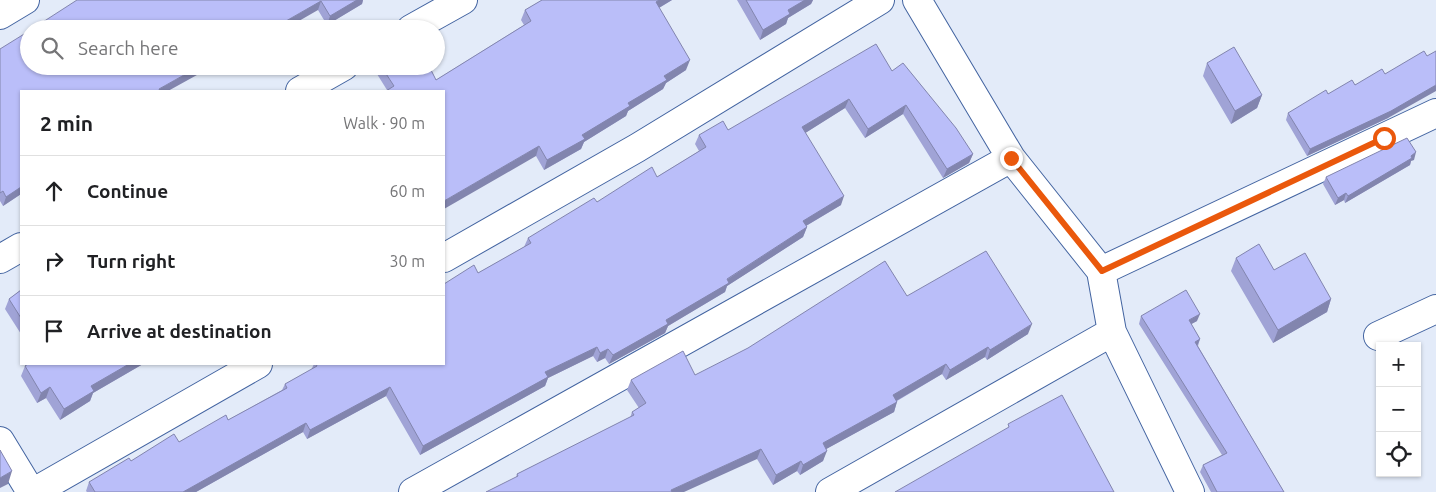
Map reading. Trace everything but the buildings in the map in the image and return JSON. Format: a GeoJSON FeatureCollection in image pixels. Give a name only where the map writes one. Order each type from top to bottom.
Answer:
{"type":"FeatureCollection","features":[{"type":"Feature","properties":{"kind":"street"},"geometry":{"type":"LineString","coordinates":[[0,15],[24,0]]}},
{"type":"Feature","properties":{"kind":"street"},"geometry":{"type":"LineString","coordinates":[[427,20],[463,0]]}},
{"type":"Feature","properties":{"kind":"street"},"geometry":{"type":"LineString","coordinates":[[445,257],[637,148],[880,0]]}},
{"type":"Feature","properties":{"kind":"street"},"geometry":{"type":"LineString","coordinates":[[916,0],[1011,158],[1102,271],[1112,332],[1190,492]]}},
{"type":"Feature","properties":{"kind":"street"},"geometry":{"type":"LineString","coordinates":[[302,90],[328,75]]}},
{"type":"Feature","properties":{"kind":"street"},"geometry":{"type":"LineString","coordinates":[[1102,271],[1436,113]]}},
{"type":"Feature","properties":{"kind":"street"},"geometry":{"type":"LineString","coordinates":[[413,492],[1011,158]]}},
{"type":"Feature","properties":{"kind":"street"},"geometry":{"type":"LineString","coordinates":[[0,259],[20,248]]}},
{"type":"Feature","properties":{"kind":"street"},"geometry":{"type":"LineString","coordinates":[[1378,336],[1436,309]]}},
{"type":"Feature","properties":{"kind":"street"},"geometry":{"type":"LineString","coordinates":[[830,492],[1112,332]]}},
{"type":"Feature","properties":{"kind":"street"},"geometry":{"type":"LineString","coordinates":[[0,441],[32,492],[256,365]]}},
{"type":"Feature","properties":{"kind":"route"},"geometry":{"type":"LineString","coordinates":[[1011,158],[1102,271],[1384,138]]}}]}
